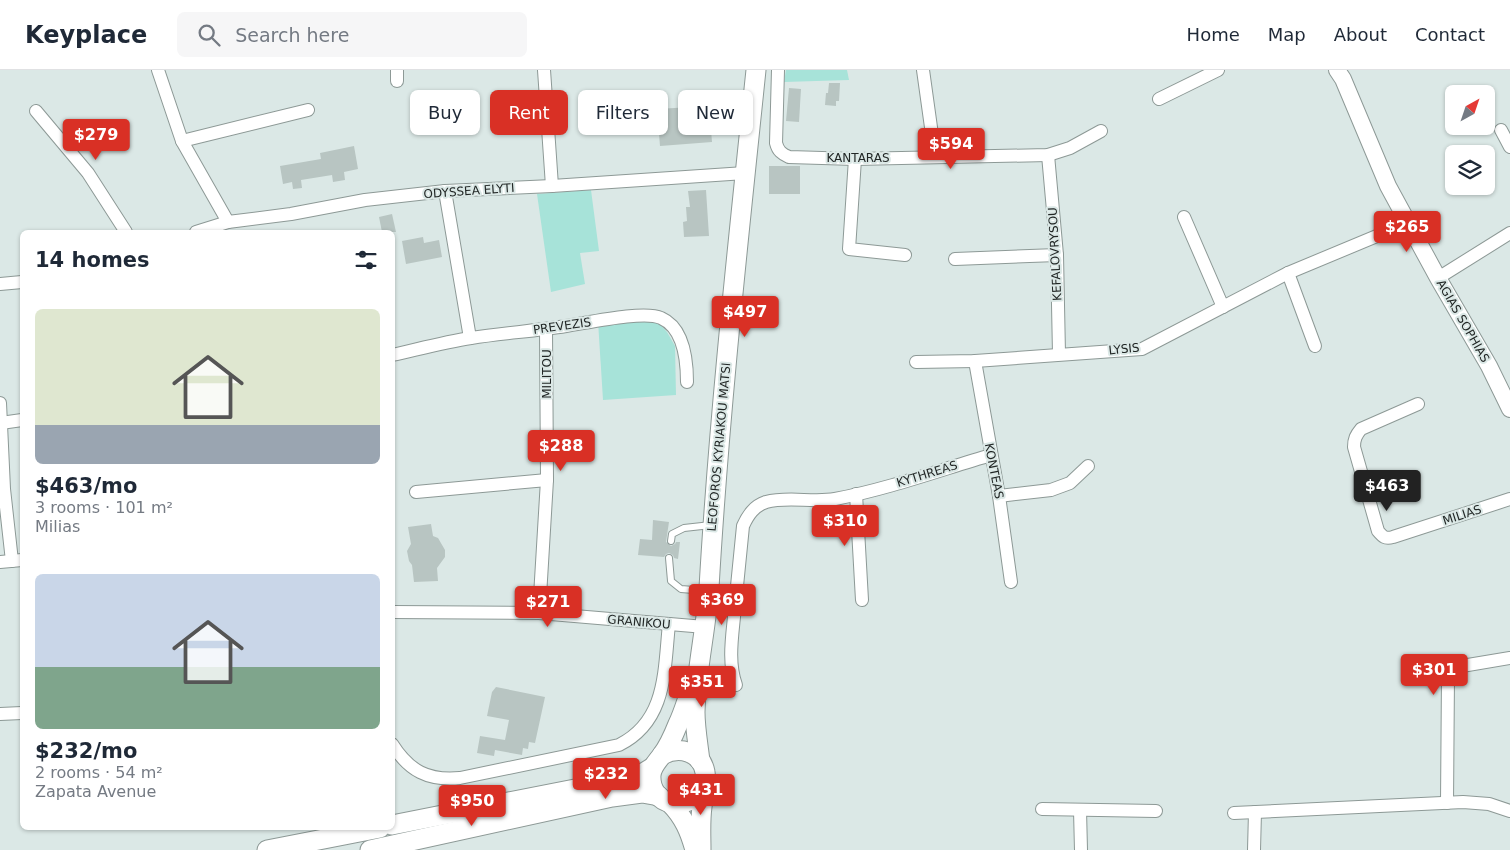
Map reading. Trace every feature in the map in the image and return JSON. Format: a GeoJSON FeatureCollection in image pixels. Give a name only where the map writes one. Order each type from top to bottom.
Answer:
{"type":"FeatureCollection","features":[{"type":"Feature","properties":{"kind":"main road","name":"LEOFOROS KYRIAKOU MATSI"},"geometry":{"type":"LineString","coordinates":[[701,850],[701,819],[706,773],[700,760],[695,711],[708,597],[712,525],[731,304],[756,70]]}},
{"type":"Feature","properties":{"kind":"main road","name":"LEOFOROS KYRIAKOU MATSI"},"geometry":{"type":"LineString","coordinates":[[658,761],[679,723],[690,692],[703,636]]}},
{"type":"Feature","properties":{"kind":"main road"},"geometry":{"type":"LineString","coordinates":[[395,824],[631,778],[640,775],[668,752],[682,750],[700,760]]}},
{"type":"Feature","properties":{"kind":"main road"},"geometry":{"type":"LineString","coordinates":[[658,761],[652,783],[686,822],[695,850]]}},
{"type":"Feature","properties":{"kind":"main road"},"geometry":{"type":"LineString","coordinates":[[370,850],[612,796],[642,793],[677,804],[691,801],[701,792],[704,786]]}},
{"type":"Feature","properties":{"kind":"main road"},"geometry":{"type":"LineString","coordinates":[[267,850],[370,830]]}},
{"type":"Feature","properties":{"kind":"street"},"geometry":{"type":"LineString","coordinates":[[158,70],[182,141],[228,222]]}},
{"type":"Feature","properties":{"kind":"street"},"geometry":{"type":"LineString","coordinates":[[544,70],[552,186]]}},
{"type":"Feature","properties":{"kind":"street"},"geometry":{"type":"LineString","coordinates":[[762,70],[778,71]]}},
{"type":"Feature","properties":{"kind":"street","name":"KANTARAS"},"geometry":{"type":"LineString","coordinates":[[778,71],[776,143],[777,149],[789,157],[855,159],[1048,155],[1070,148],[1101,132]]}},
{"type":"Feature","properties":{"kind":"street"},"geometry":{"type":"LineString","coordinates":[[926,71],[935,156]]}},
{"type":"Feature","properties":{"kind":"street"},"geometry":{"type":"LineString","coordinates":[[1159,99],[1213,71]]}},
{"type":"Feature","properties":{"kind":"street","name":"AGIAS SOPHIAS"},"geometry":{"type":"LineString","coordinates":[[1342,73],[1388,186],[1489,366],[1510,409]]}},
{"type":"Feature","properties":{"kind":"street"},"geometry":{"type":"LineString","coordinates":[[182,141],[308,110]]}},
{"type":"Feature","properties":{"kind":"street"},"geometry":{"type":"LineString","coordinates":[[36,111],[88,173],[125,230]]}},
{"type":"Feature","properties":{"kind":"street"},"geometry":{"type":"LineString","coordinates":[[1501,130],[1510,147]]}},
{"type":"Feature","properties":{"kind":"street","name":"KEFALOVRYSOU"},"geometry":{"type":"LineString","coordinates":[[1048,155],[1057,256],[1059,354]]}},
{"type":"Feature","properties":{"kind":"street"},"geometry":{"type":"LineString","coordinates":[[855,159],[849,249],[905,255]]}},
{"type":"Feature","properties":{"kind":"street","name":"ODYSSEA ELYTI"},"geometry":{"type":"LineString","coordinates":[[202,230],[228,222],[291,214],[365,200],[444,191],[745,173]]}},
{"type":"Feature","properties":{"kind":"street"},"geometry":{"type":"LineString","coordinates":[[444,191],[470,338]]}},
{"type":"Feature","properties":{"kind":"street"},"geometry":{"type":"LineString","coordinates":[[1184,216],[1223,307]]}},
{"type":"Feature","properties":{"kind":"street","name":"LYSIS"},"geometry":{"type":"LineString","coordinates":[[916,362],[975,361],[1142,349],[1288,274],[1408,223]]}},
{"type":"Feature","properties":{"kind":"street"},"geometry":{"type":"LineString","coordinates":[[1438,278],[1510,233]]}},
{"type":"Feature","properties":{"kind":"street"},"geometry":{"type":"LineString","coordinates":[[955,259],[1057,256]]}},
{"type":"Feature","properties":{"kind":"street"},"geometry":{"type":"LineString","coordinates":[[1288,274],[1315,346]]}},
{"type":"Feature","properties":{"kind":"street"},"geometry":{"type":"LineString","coordinates":[[0,284],[20,282]]}},
{"type":"Feature","properties":{"kind":"street","name":"PREVEZIS"},"geometry":{"type":"LineString","coordinates":[[395,354],[470,338],[652,315],[660,317],[672,326],[680,341],[687,363],[687,382]]}},
{"type":"Feature","properties":{"kind":"street","name":"MILITOU"},"geometry":{"type":"LineString","coordinates":[[539,614],[547,480],[546,329]]}},
{"type":"Feature","properties":{"kind":"street","name":"KONTEAS"},"geometry":{"type":"LineString","coordinates":[[975,361],[999,496],[1011,582]]}},
{"type":"Feature","properties":{"kind":"street"},"geometry":{"type":"LineString","coordinates":[[0,403],[4,489],[11,561]]}},
{"type":"Feature","properties":{"kind":"street","name":"MILIAS"},"geometry":{"type":"LineString","coordinates":[[1418,404],[1361,429],[1356,434],[1354,440],[1354,447],[1378,531],[1382,537],[1393,537],[1510,499]]}},
{"type":"Feature","properties":{"kind":"street"},"geometry":{"type":"LineString","coordinates":[[1,423],[20,420]]}},
{"type":"Feature","properties":{"kind":"street","name":"KYTHREAS"},"geometry":{"type":"LineString","coordinates":[[736,685],[732,675],[730,657],[742,534],[747,517],[751,511],[766,502],[834,499],[856,494],[991,454]]}},
{"type":"Feature","properties":{"kind":"street"},"geometry":{"type":"LineString","coordinates":[[999,496],[1051,490],[1070,483],[1088,466]]}},
{"type":"Feature","properties":{"kind":"street"},"geometry":{"type":"LineString","coordinates":[[416,492],[547,480]]}},
{"type":"Feature","properties":{"kind":"street"},"geometry":{"type":"LineString","coordinates":[[856,494],[862,600]]}},
{"type":"Feature","properties":{"kind":"street"},"geometry":{"type":"LineString","coordinates":[[708,597],[735,606]]}},
{"type":"Feature","properties":{"kind":"street","name":"GRANIKOU"},"geometry":{"type":"LineString","coordinates":[[395,612],[539,614],[669,624],[703,636]]}},
{"type":"Feature","properties":{"kind":"street"},"geometry":{"type":"LineString","coordinates":[[395,748],[404,760],[422,774],[432,778],[450,779],[619,745],[646,725],[657,705],[662,683],[669,624]]}},
{"type":"Feature","properties":{"kind":"street"},"geometry":{"type":"LineString","coordinates":[[1447,803],[1448,676],[1450,670],[1456,667],[1510,658]]}},
{"type":"Feature","properties":{"kind":"street"},"geometry":{"type":"LineString","coordinates":[[0,714],[20,713]]}},
{"type":"Feature","properties":{"kind":"street"},"geometry":{"type":"LineString","coordinates":[[1234,813],[1447,803],[1489,804],[1510,811]]}},
{"type":"Feature","properties":{"kind":"street"},"geometry":{"type":"LineString","coordinates":[[1042,809],[1156,811]]}},
{"type":"Feature","properties":{"kind":"street"},"geometry":{"type":"LineString","coordinates":[[1080,810],[1081,850]]}},
{"type":"Feature","properties":{"kind":"street"},"geometry":{"type":"LineString","coordinates":[[1254,812],[1254,850]]}},
{"type":"Feature","properties":{"kind":"lane"},"geometry":{"type":"LineString","coordinates":[[671,541],[672,534],[684,528],[712,525]]}},
{"type":"Feature","properties":{"kind":"lane"},"geometry":{"type":"LineString","coordinates":[[669,558],[671,581],[681,589],[708,597]]}},
{"type":"Feature","properties":{"kind":"green space"},"geometry":{"type":"Polygon","coordinates":[[[786,70],[847,70],[849,80],[784,82],[786,70]]]}},
{"type":"Feature","properties":{"kind":"green space"},"geometry":{"type":"Polygon","coordinates":[[[591,190],[599,251],[580,253],[585,284],[551,292],[537,194],[591,190]]]}},
{"type":"Feature","properties":{"kind":"green space"},"geometry":{"type":"Polygon","coordinates":[[[656,320],[667,332],[675,346],[676,395],[603,400],[598,321],[656,320]]]}},
{"type":"Feature","properties":{"kind":"building"},"geometry":{"type":"Polygon","coordinates":[[[829,83],[840,83],[839,101],[836,101],[836,106],[825,105],[829,83]]]}},
{"type":"Feature","properties":{"kind":"building"},"geometry":{"type":"Polygon","coordinates":[[[789,88],[801,89],[799,122],[786,121],[789,88]]]}},
{"type":"Feature","properties":{"kind":"building"},"geometry":{"type":"Polygon","coordinates":[[[668,108],[678,108],[678,135],[711,135],[712,142],[660,146],[659,135],[668,135],[668,108]]]}},
{"type":"Feature","properties":{"kind":"building"},"geometry":{"type":"Polygon","coordinates":[[[354,146],[358,169],[344,172],[345,180],[333,182],[332,175],[301,180],[302,188],[293,189],[292,182],[283,184],[280,166],[321,159],[320,153],[354,146]]]}},
{"type":"Feature","properties":{"kind":"building"},"geometry":{"type":"Polygon","coordinates":[[[769,166],[800,166],[800,194],[769,194],[769,166]]]}},
{"type":"Feature","properties":{"kind":"building"},"geometry":{"type":"Polygon","coordinates":[[[706,190],[709,236],[684,237],[683,222],[687,221],[686,207],[690,207],[688,191],[706,190]]]}},
{"type":"Feature","properties":{"kind":"building"},"geometry":{"type":"Polygon","coordinates":[[[392,214],[396,232],[395,230],[382,230],[379,217],[392,214]]]}},
{"type":"Feature","properties":{"kind":"building"},"geometry":{"type":"Polygon","coordinates":[[[423,237],[424,243],[439,240],[442,257],[406,264],[402,241],[423,237]]]}},
{"type":"Feature","properties":{"kind":"building"},"geometry":{"type":"Polygon","coordinates":[[[653,520],[669,522],[666,542],[671,546],[676,542],[680,542],[678,559],[669,553],[664,557],[638,555],[640,539],[652,540],[653,520]]]}},
{"type":"Feature","properties":{"kind":"building"},"geometry":{"type":"Polygon","coordinates":[[[431,524],[433,536],[438,538],[445,550],[445,557],[437,568],[438,581],[414,582],[412,565],[407,551],[411,544],[408,527],[431,524]]]}},
{"type":"Feature","properties":{"kind":"building"},"geometry":{"type":"Polygon","coordinates":[[[496,687],[545,697],[535,743],[529,742],[528,749],[523,748],[522,755],[495,750],[494,756],[477,753],[480,736],[505,740],[509,720],[487,716],[492,692],[496,687]]]}}]}
